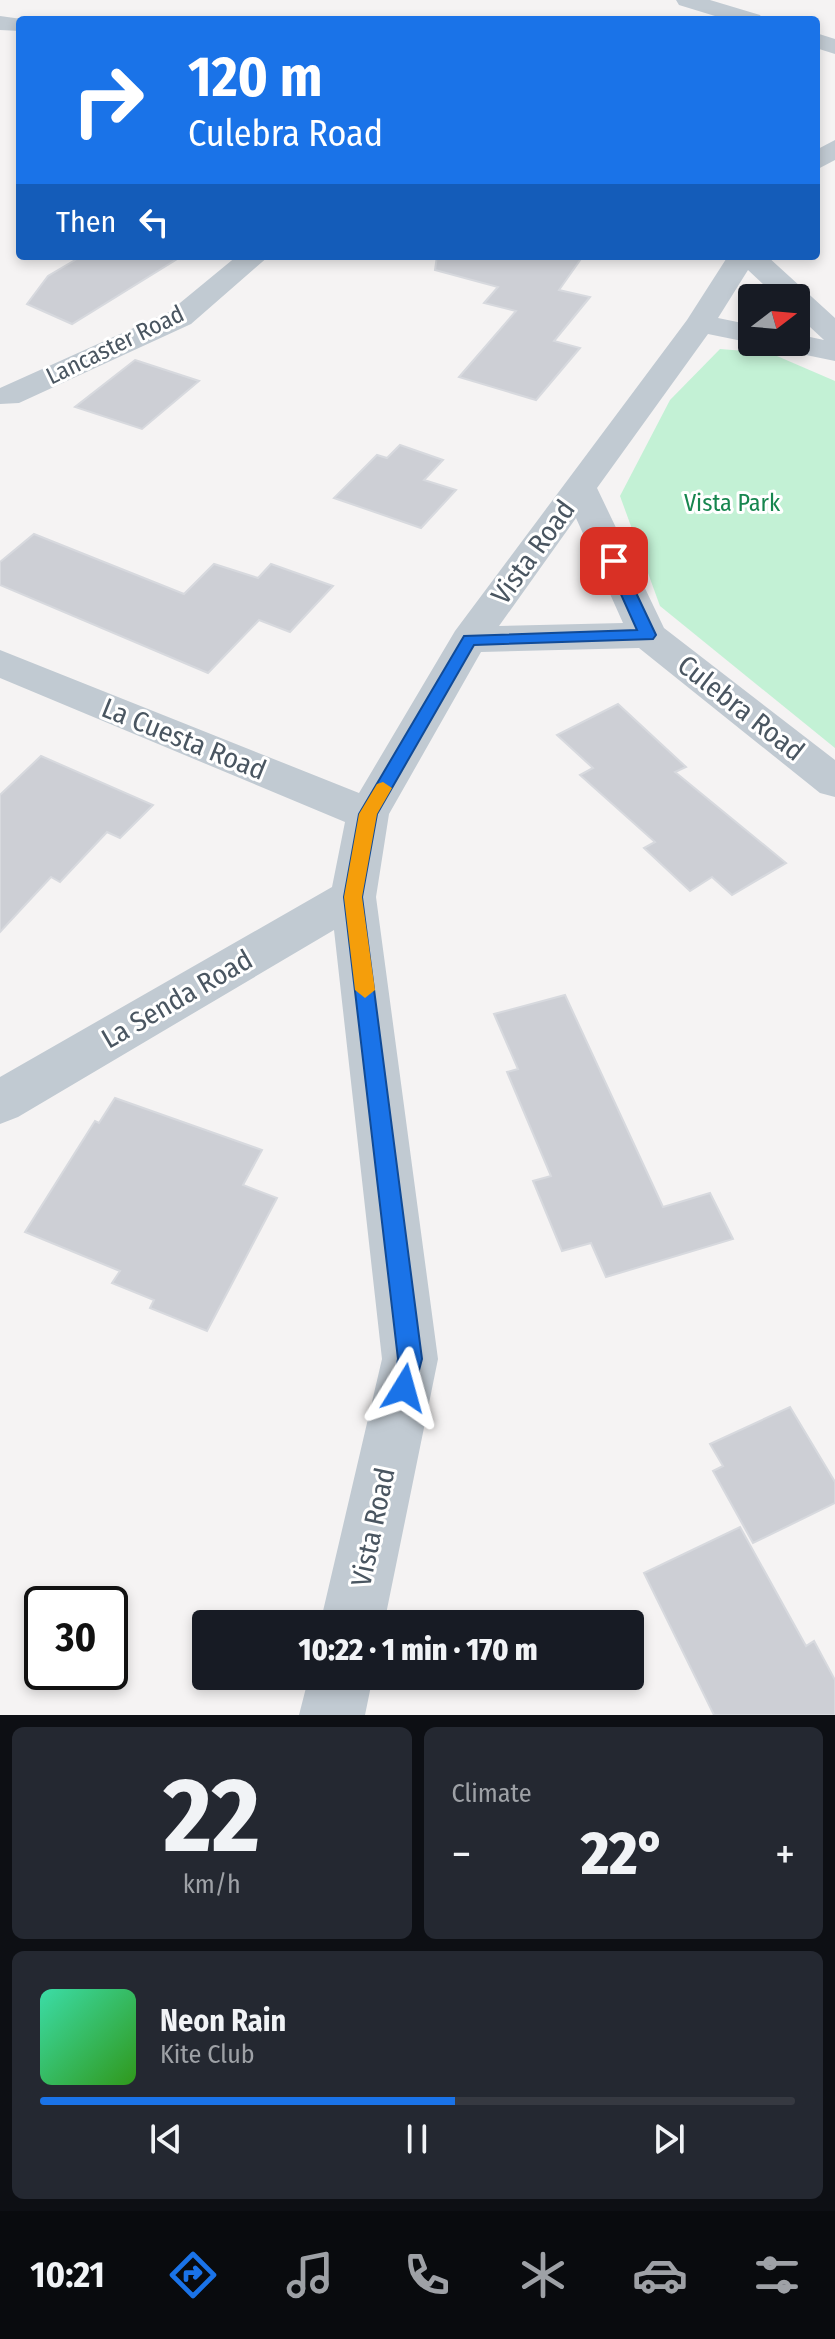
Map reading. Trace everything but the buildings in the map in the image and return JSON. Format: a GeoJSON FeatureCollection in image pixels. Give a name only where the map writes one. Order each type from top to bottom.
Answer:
{"type":"FeatureCollection","features":[{"type":"Feature","properties":{"kind":"street"},"geometry":{"type":"LineString","coordinates":[[687,0],[739,16]]}},
{"type":"Feature","properties":{"kind":"street"},"geometry":{"type":"LineString","coordinates":[[820,154],[832,132]]}},
{"type":"Feature","properties":{"kind":"street","name":"Lancaster Road"},"geometry":{"type":"LineString","coordinates":[[8,396],[180,318],[250,260]]}},
{"type":"Feature","properties":{"kind":"street","name":"Vista Road"},"geometry":{"type":"LineString","coordinates":[[355,1610],[410,1359],[353,897],[368,814],[469,640],[700,323],[739,260]]}},
{"type":"Feature","properties":{"kind":"street"},"geometry":{"type":"LineString","coordinates":[[754,260],[835,334]]}},
{"type":"Feature","properties":{"kind":"street"},"geometry":{"type":"LineString","coordinates":[[700,323],[738,331]]}},
{"type":"Feature","properties":{"kind":"street"},"geometry":{"type":"LineString","coordinates":[[810,347],[835,352]]}},
{"type":"Feature","properties":{"kind":"street","name":"Culebra Road"},"geometry":{"type":"LineString","coordinates":[[580,488],[648,635],[835,782]]}},
{"type":"Feature","properties":{"kind":"street"},"geometry":{"type":"LineString","coordinates":[[469,640],[648,635]]}},
{"type":"Feature","properties":{"kind":"street","name":"La Cuesta Road"},"geometry":{"type":"LineString","coordinates":[[0,663],[368,814]]}},
{"type":"Feature","properties":{"kind":"street","name":"La Senda Road"},"geometry":{"type":"LineString","coordinates":[[0,1102],[353,897]]}},
{"type":"Feature","properties":{"kind":"street"},"geometry":{"type":"LineString","coordinates":[[332,1715],[338,1690]]}},
{"type":"Feature","properties":{"kind":"green space","name":"Vista Park"},"geometry":{"type":"Polygon","coordinates":[[[720,349],[738,350],[738,356],[777,356],[835,381],[835,748],[660,606],[620,496],[670,400],[720,349]]]}},
{"type":"Feature","properties":{"kind":"slow traffic"},"geometry":{"type":"LineString","coordinates":[[365,990],[353,897],[368,814],[383,788]]}},
{"type":"Feature","properties":{"kind":"route"},"geometry":{"type":"LineString","coordinates":[[404,1388],[410,1359],[353,897],[368,814],[469,640],[648,635],[614,561]]}}]}
